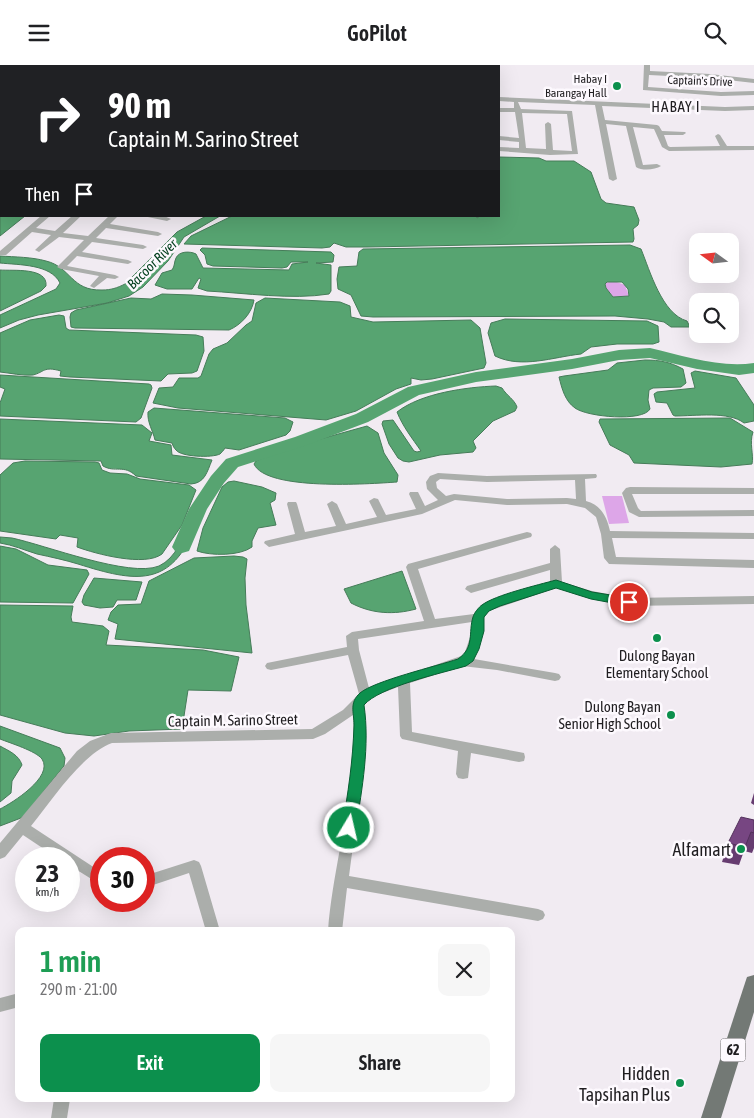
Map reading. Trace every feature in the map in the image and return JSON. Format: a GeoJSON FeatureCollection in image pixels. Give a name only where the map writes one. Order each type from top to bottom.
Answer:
{"type":"FeatureCollection","features":[{"type":"Feature","properties":{"kind":"main road","name":"62"},"geometry":{"type":"LineString","coordinates":[[712,1118],[750,1010],[754,983]]}},
{"type":"Feature","properties":{"kind":"street"},"geometry":{"type":"LineString","coordinates":[[647,65],[647,73],[710,76],[754,81]]}},
{"type":"Feature","properties":{"kind":"street","name":"Captain's Drive"},"geometry":{"type":"LineString","coordinates":[[647,73],[645,89],[721,94],[754,93]]}},
{"type":"Feature","properties":{"kind":"street"},"geometry":{"type":"LineString","coordinates":[[721,94],[726,109]]}},
{"type":"Feature","properties":{"kind":"street"},"geometry":{"type":"LineString","coordinates":[[500,99],[726,109],[754,108]]}},
{"type":"Feature","properties":{"kind":"street"},"geometry":{"type":"LineString","coordinates":[[516,99],[522,151]]}},
{"type":"Feature","properties":{"kind":"street"},"geometry":{"type":"LineString","coordinates":[[598,102],[613,179]]}},
{"type":"Feature","properties":{"kind":"street"},"geometry":{"type":"LineString","coordinates":[[500,110],[571,113],[576,153],[500,149]]}},
{"type":"Feature","properties":{"kind":"street"},"geometry":{"type":"LineString","coordinates":[[602,122],[657,127],[666,148],[754,148]]}},
{"type":"Feature","properties":{"kind":"street"},"geometry":{"type":"LineString","coordinates":[[548,124],[550,153]]}},
{"type":"Feature","properties":{"kind":"street"},"geometry":{"type":"LineString","coordinates":[[629,125],[644,176]]}},
{"type":"Feature","properties":{"kind":"street"},"geometry":{"type":"LineString","coordinates":[[660,133],[683,133]]}},
{"type":"Feature","properties":{"kind":"street"},"geometry":{"type":"LineString","coordinates":[[718,136],[724,149]]}},
{"type":"Feature","properties":{"kind":"street"},"geometry":{"type":"LineString","coordinates":[[500,138],[522,140]]}},
{"type":"Feature","properties":{"kind":"street"},"geometry":{"type":"LineString","coordinates":[[640,167],[657,166]]}},
{"type":"Feature","properties":{"kind":"street"},"geometry":{"type":"LineString","coordinates":[[3,253],[45,217]]}},
{"type":"Feature","properties":{"kind":"street"},"geometry":{"type":"LineString","coordinates":[[39,250],[77,217]]}},
{"type":"Feature","properties":{"kind":"street"},"geometry":{"type":"LineString","coordinates":[[113,217],[61,267],[115,277]]}},
{"type":"Feature","properties":{"kind":"street"},"geometry":{"type":"LineString","coordinates":[[154,217],[167,219]]}},
{"type":"Feature","properties":{"kind":"street"},"geometry":{"type":"LineString","coordinates":[[105,225],[158,233]]}},
{"type":"Feature","properties":{"kind":"street"},"geometry":{"type":"LineString","coordinates":[[30,230],[143,247]]}},
{"type":"Feature","properties":{"kind":"street"},"geometry":{"type":"LineString","coordinates":[[76,253],[128,262]]}},
{"type":"Feature","properties":{"kind":"street"},"geometry":{"type":"LineString","coordinates":[[94,286],[105,275]]}},
{"type":"Feature","properties":{"kind":"street"},"geometry":{"type":"LineString","coordinates":[[444,500],[432,489],[431,482],[438,475],[487,479],[592,476]]}},
{"type":"Feature","properties":{"kind":"street"},"geometry":{"type":"LineString","coordinates":[[577,476],[580,477],[581,502]]}},
{"type":"Feature","properties":{"kind":"street"},"geometry":{"type":"LineString","coordinates":[[754,491],[630,490],[627,493],[633,510],[639,514],[754,513]]}},
{"type":"Feature","properties":{"kind":"street"},"geometry":{"type":"LineString","coordinates":[[414,494],[422,511]]}},
{"type":"Feature","properties":{"kind":"street"},"geometry":{"type":"LineString","coordinates":[[269,543],[422,511],[454,497],[488,501],[581,502],[601,515],[606,533],[608,555],[614,561],[754,565]]}},
{"type":"Feature","properties":{"kind":"street"},"geometry":{"type":"LineString","coordinates":[[374,501],[383,519]]}},
{"type":"Feature","properties":{"kind":"street"},"geometry":{"type":"LineString","coordinates":[[292,504],[301,537]]}},
{"type":"Feature","properties":{"kind":"street"},"geometry":{"type":"LineString","coordinates":[[332,504],[342,527]]}},
{"type":"Feature","properties":{"kind":"street"},"geometry":{"type":"LineString","coordinates":[[606,533],[754,536]]}},
{"type":"Feature","properties":{"kind":"street"},"geometry":{"type":"LineString","coordinates":[[431,624],[412,567],[527,535]]}},
{"type":"Feature","properties":{"kind":"street"},"geometry":{"type":"LineString","coordinates":[[555,549],[556,584]]}},
{"type":"Feature","properties":{"kind":"street"},"geometry":{"type":"LineString","coordinates":[[471,589],[556,565]]}},
{"type":"Feature","properties":{"kind":"street"},"geometry":{"type":"LineString","coordinates":[[462,663],[469,657],[473,649],[478,631],[478,617],[484,608],[556,584],[591,595],[629,602],[754,600]]}},
{"type":"Feature","properties":{"kind":"street"},"geometry":{"type":"LineString","coordinates":[[335,927],[340,881],[358,776],[362,700],[352,636],[478,617]]}},
{"type":"Feature","properties":{"kind":"street"},"geometry":{"type":"LineString","coordinates":[[271,666],[353,650]]}},
{"type":"Feature","properties":{"kind":"street"},"geometry":{"type":"LineString","coordinates":[[462,663],[497,666],[555,677]]}},
{"type":"Feature","properties":{"kind":"street","name":"Captain M. Sarino Street"},"geometry":{"type":"LineString","coordinates":[[0,853],[82,755],[102,740],[111,738],[131,739],[207,735],[305,735],[321,731],[362,700],[404,681],[462,663]]}},
{"type":"Feature","properties":{"kind":"street"},"geometry":{"type":"LineString","coordinates":[[404,681],[406,736],[519,757]]}},
{"type":"Feature","properties":{"kind":"street"},"geometry":{"type":"LineString","coordinates":[[463,774],[465,747]]}},
{"type":"Feature","properties":{"kind":"street"},"geometry":{"type":"LineString","coordinates":[[22,825],[90,871]]}},
{"type":"Feature","properties":{"kind":"street"},"geometry":{"type":"LineString","coordinates":[[155,879],[194,866],[212,927]]}},
{"type":"Feature","properties":{"kind":"street"},"geometry":{"type":"LineString","coordinates":[[340,881],[538,915]]}},
{"type":"Feature","properties":{"kind":"street"},"geometry":{"type":"LineString","coordinates":[[0,1005],[15,1001]]}},
{"type":"Feature","properties":{"kind":"street"},"geometry":{"type":"LineString","coordinates":[[59,1118],[62,1102]]}},
{"type":"Feature","properties":{"kind":"shaded area"},"geometry":{"type":"Polygon","coordinates":[[[614,281],[625,285],[629,296],[613,297],[606,288],[605,283],[614,281]]]}},
{"type":"Feature","properties":{"kind":"shaded area"},"geometry":{"type":"Polygon","coordinates":[[[602,496],[622,496],[629,523],[609,524],[602,496]]]}},
{"type":"Feature","properties":{"kind":"water"},"geometry":{"type":"Polygon","coordinates":[[[500,157],[539,158],[546,161],[574,161],[591,172],[601,199],[606,203],[634,207],[639,220],[638,225],[633,229],[633,242],[367,247],[346,247],[334,243],[330,247],[322,248],[184,244],[191,236],[230,217],[500,217],[500,157]]]}},
{"type":"Feature","properties":{"kind":"water"},"geometry":{"type":"Polygon","coordinates":[[[0,217],[24,217],[0,236],[0,217]]]}},
{"type":"Feature","properties":{"kind":"water","name":"Bacoor River"},"geometry":{"type":"Polygon","coordinates":[[[204,217],[218,217],[184,237],[168,261],[143,287],[129,296],[107,303],[38,315],[0,328],[0,315],[56,289],[60,283],[50,272],[42,269],[25,265],[0,263],[0,256],[46,261],[61,268],[84,287],[102,290],[111,289],[125,284],[177,232],[204,217]]]}},
{"type":"Feature","properties":{"kind":"water"},"geometry":{"type":"Polygon","coordinates":[[[630,245],[641,249],[653,280],[664,301],[678,317],[687,321],[689,327],[671,327],[664,322],[615,316],[361,316],[351,295],[338,289],[337,279],[339,267],[357,266],[359,252],[363,249],[630,245]],[[607,282],[605,284],[613,297],[629,296],[628,289],[622,282],[607,282]]]}},
{"type":"Feature","properties":{"kind":"water"},"geometry":{"type":"Polygon","coordinates":[[[202,248],[331,252],[334,255],[333,262],[316,263],[331,265],[331,291],[329,294],[300,296],[207,291],[198,288],[201,279],[199,278],[192,289],[167,289],[155,285],[162,273],[172,270],[177,256],[185,252],[196,254],[203,268],[289,270],[292,264],[308,262],[291,262],[287,267],[282,268],[213,266],[207,264],[205,255],[200,250],[202,248]]]}},
{"type":"Feature","properties":{"kind":"water"},"geometry":{"type":"Polygon","coordinates":[[[0,270],[21,270],[36,273],[45,280],[46,286],[41,291],[0,311],[0,270]]]}},
{"type":"Feature","properties":{"kind":"water"},"geometry":{"type":"Polygon","coordinates":[[[162,294],[254,300],[245,318],[229,330],[71,327],[71,313],[76,310],[131,298],[151,299],[162,294]]]}},
{"type":"Feature","properties":{"kind":"water"},"geometry":{"type":"Polygon","coordinates":[[[265,298],[340,302],[350,306],[351,317],[373,322],[471,320],[480,328],[486,363],[484,368],[432,379],[421,380],[411,378],[411,384],[396,389],[356,411],[326,420],[178,408],[153,403],[159,388],[173,387],[179,378],[198,378],[201,376],[209,354],[213,349],[227,343],[252,321],[256,303],[265,298]]]}},
{"type":"Feature","properties":{"kind":"water"},"geometry":{"type":"Polygon","coordinates":[[[59,315],[64,316],[66,328],[69,330],[196,335],[203,337],[204,351],[197,371],[168,374],[161,381],[60,376],[61,371],[51,369],[33,375],[0,372],[0,333],[30,320],[59,315]]]}},
{"type":"Feature","properties":{"kind":"water"},"geometry":{"type":"Polygon","coordinates":[[[505,319],[647,321],[658,326],[659,342],[653,344],[617,344],[591,347],[581,354],[538,361],[516,362],[495,356],[488,333],[491,323],[505,319]]]}},
{"type":"Feature","properties":{"kind":"water"},"geometry":{"type":"Polygon","coordinates":[[[645,360],[665,362],[683,369],[686,383],[681,387],[653,388],[649,390],[648,400],[650,409],[637,416],[602,416],[575,408],[566,398],[559,377],[608,370],[617,363],[645,360]]]}},
{"type":"Feature","properties":{"kind":"water"},"geometry":{"type":"Polygon","coordinates":[[[695,371],[736,378],[754,405],[754,421],[744,423],[738,419],[721,416],[675,416],[667,403],[656,402],[654,394],[657,392],[695,388],[691,373],[695,371]]]}},
{"type":"Feature","properties":{"kind":"water"},"geometry":{"type":"Polygon","coordinates":[[[0,375],[149,384],[152,388],[141,418],[136,422],[0,416],[0,403],[5,389],[0,387],[0,375]]]}},
{"type":"Feature","properties":{"kind":"water"},"geometry":{"type":"Polygon","coordinates":[[[496,386],[502,388],[517,407],[515,411],[493,421],[473,441],[476,448],[473,452],[440,455],[409,462],[398,458],[389,444],[382,424],[383,421],[393,420],[414,451],[421,451],[405,428],[397,412],[407,405],[445,392],[496,386]]]}},
{"type":"Feature","properties":{"kind":"water"},"geometry":{"type":"Polygon","coordinates":[[[154,408],[285,418],[293,422],[290,431],[286,435],[239,450],[225,448],[220,454],[197,456],[179,452],[172,443],[155,440],[148,416],[148,412],[154,408]]]}},
{"type":"Feature","properties":{"kind":"water"},"geometry":{"type":"Polygon","coordinates":[[[730,418],[753,432],[751,440],[752,464],[721,467],[634,463],[629,455],[610,445],[599,422],[600,419],[730,418]]]}},
{"type":"Feature","properties":{"kind":"water"},"geometry":{"type":"Polygon","coordinates":[[[0,419],[142,425],[152,433],[149,441],[171,445],[172,455],[212,460],[207,473],[202,479],[191,484],[136,476],[127,470],[107,468],[103,466],[101,461],[0,459],[0,419]]]}},
{"type":"Feature","properties":{"kind":"water"},"geometry":{"type":"Polygon","coordinates":[[[367,426],[378,433],[384,453],[398,475],[397,482],[320,484],[297,482],[262,473],[254,464],[256,461],[281,450],[367,426]]]}},
{"type":"Feature","properties":{"kind":"water"},"geometry":{"type":"Polygon","coordinates":[[[25,461],[95,462],[99,463],[102,470],[110,473],[127,474],[140,479],[189,485],[196,490],[182,525],[162,554],[154,558],[144,559],[120,558],[77,547],[78,538],[60,535],[56,539],[0,531],[0,475],[13,463],[25,461]]]}},
{"type":"Feature","properties":{"kind":"water"},"geometry":{"type":"Polygon","coordinates":[[[234,481],[262,487],[276,493],[275,500],[270,503],[276,525],[258,528],[252,541],[252,547],[247,550],[233,554],[197,551],[203,528],[222,487],[228,482],[234,481]]]}},
{"type":"Feature","properties":{"kind":"water"},"geometry":{"type":"Polygon","coordinates":[[[189,522],[196,524],[186,545],[175,560],[163,570],[149,575],[134,576],[98,570],[0,543],[0,537],[12,538],[108,564],[146,569],[159,566],[170,558],[178,547],[189,522]]]}},
{"type":"Feature","properties":{"kind":"water"},"geometry":{"type":"Polygon","coordinates":[[[0,546],[16,549],[48,565],[87,570],[89,574],[73,603],[0,602],[0,546]]]}},
{"type":"Feature","properties":{"kind":"water"},"geometry":{"type":"Polygon","coordinates":[[[234,556],[247,559],[245,578],[246,605],[252,653],[115,639],[118,624],[108,620],[111,612],[118,605],[141,604],[149,581],[194,558],[234,556]]]}},
{"type":"Feature","properties":{"kind":"water"},"geometry":{"type":"Polygon","coordinates":[[[402,571],[416,609],[391,613],[359,607],[351,603],[344,589],[402,571]]]}},
{"type":"Feature","properties":{"kind":"water"},"geometry":{"type":"Polygon","coordinates":[[[94,578],[142,582],[136,600],[117,600],[113,607],[100,608],[84,605],[82,602],[94,578]]]}},
{"type":"Feature","properties":{"kind":"water"},"geometry":{"type":"Polygon","coordinates":[[[0,605],[73,606],[72,622],[103,626],[109,631],[106,645],[203,650],[239,657],[231,691],[188,690],[182,729],[129,731],[94,736],[65,733],[0,715],[0,605]]]}},
{"type":"Feature","properties":{"kind":"water"},"geometry":{"type":"Polygon","coordinates":[[[0,726],[60,748],[65,758],[64,766],[27,812],[21,818],[0,826],[0,809],[30,789],[42,774],[44,766],[39,756],[0,739],[0,726]]]}},
{"type":"Feature","properties":{"kind":"water"},"geometry":{"type":"Polygon","coordinates":[[[0,746],[16,756],[22,765],[12,781],[11,793],[0,802],[0,746]]]}},
{"type":"Feature","properties":{"kind":"building"},"geometry":{"type":"Polygon","coordinates":[[[741,817],[754,820],[754,833],[751,832],[745,847],[728,843],[741,817]]]}},
{"type":"Feature","properties":{"kind":"waterway"},"geometry":{"type":"LineString","coordinates":[[182,547],[198,509],[217,480],[232,463],[301,441],[362,418],[414,391],[476,377],[572,364],[619,355],[650,353],[697,364],[739,370],[754,368]]}},
{"type":"Feature","properties":{"kind":"place","name":"Habay I Barangay Hall"},"geometry":{"type":"Point","coordinates":[617,86]}},
{"type":"Feature","properties":{"kind":"place","name":"Dulong Bayan Elementary School"},"geometry":{"type":"Point","coordinates":[657,638]}},
{"type":"Feature","properties":{"kind":"place","name":"Dulong Bayan Senior High School"},"geometry":{"type":"Point","coordinates":[671,715]}},
{"type":"Feature","properties":{"kind":"place","name":"Alfamart"},"geometry":{"type":"Point","coordinates":[741,849]}},
{"type":"Feature","properties":{"kind":"place","name":"Hidden Tapsihan Plus"},"geometry":{"type":"Point","coordinates":[680,1083]}},
{"type":"Feature","properties":{"kind":"district","name":"HABAY I"},"geometry":{"type":"Point","coordinates":[676,106]}},
{"type":"Feature","properties":{"kind":"route"},"geometry":{"type":"LineString","coordinates":[[349,828],[358,776],[360,723],[358,704],[365,695],[390,685],[462,663],[469,657],[473,649],[478,631],[478,617],[484,608],[496,603],[556,584],[604,599],[629,602]]}}]}
